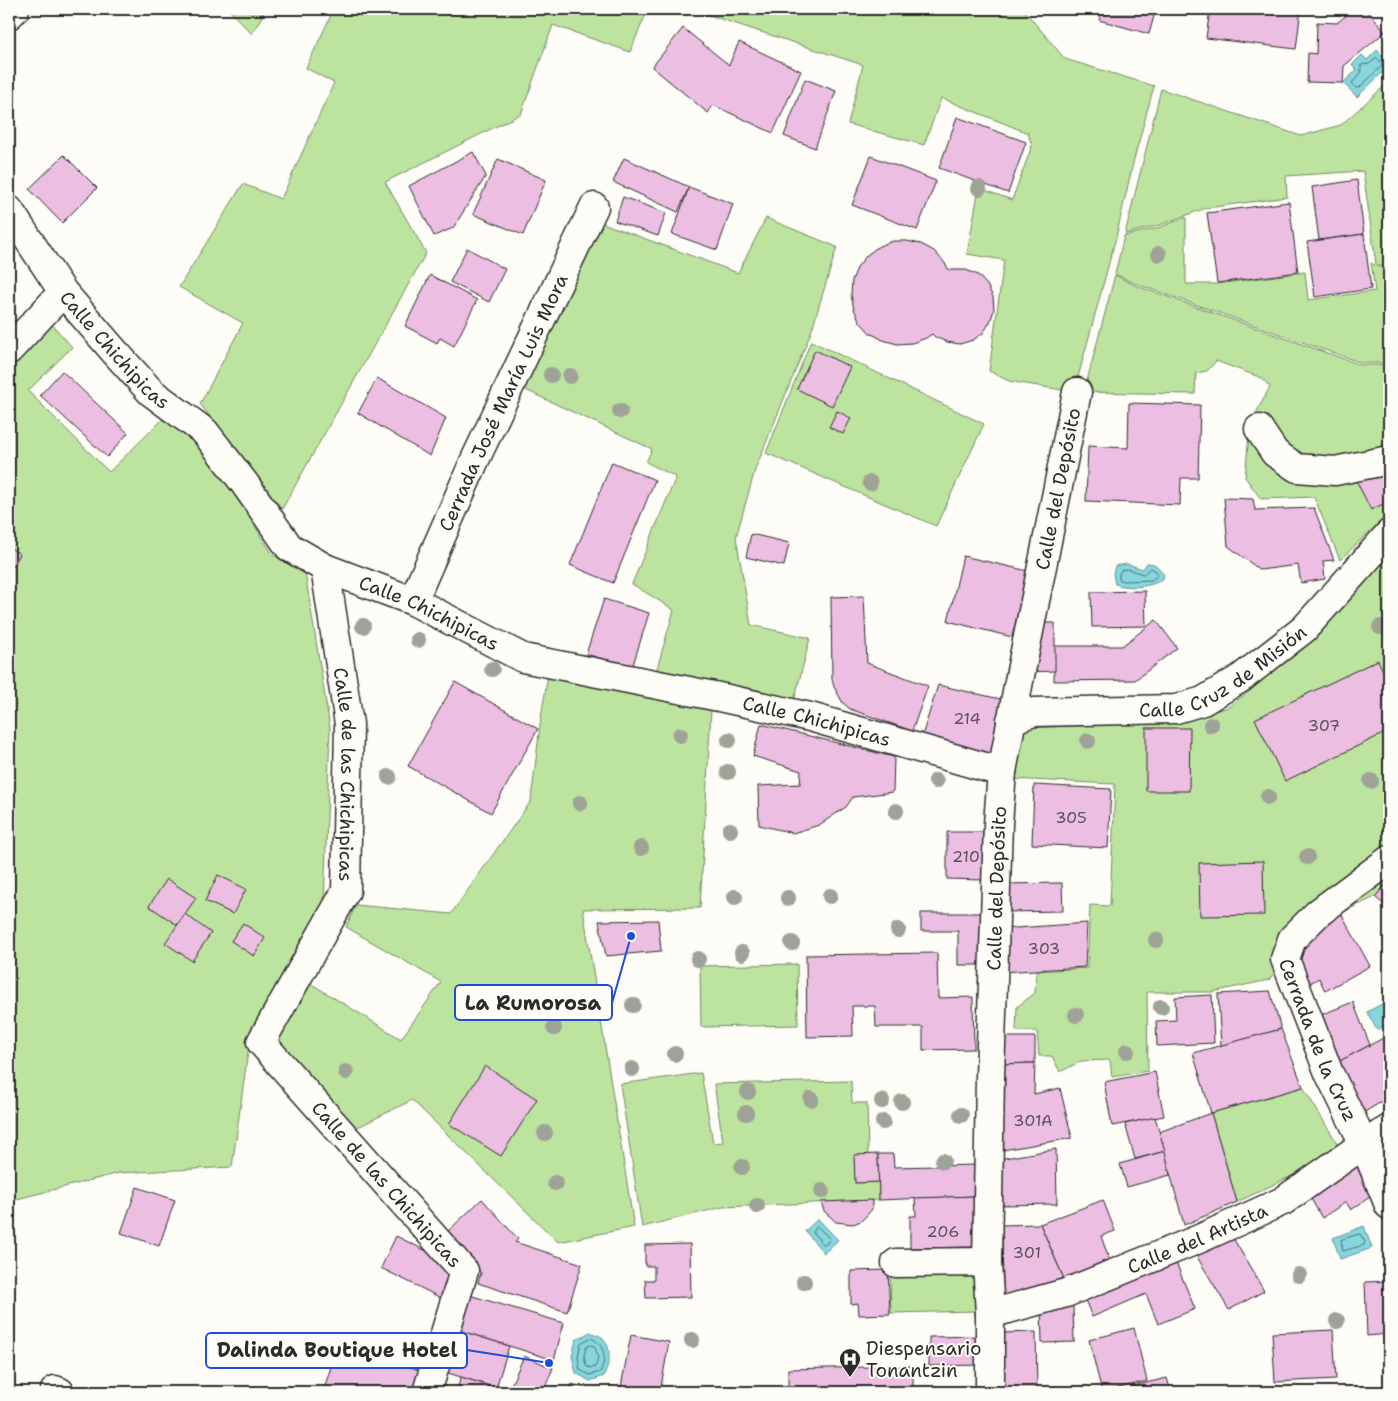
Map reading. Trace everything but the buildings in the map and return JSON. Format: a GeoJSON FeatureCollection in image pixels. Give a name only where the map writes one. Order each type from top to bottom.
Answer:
{"type":"FeatureCollection","features":[{"type":"Feature","properties":{"kind":"street"},"geometry":{"type":"LineString","coordinates":[[9,15],[15,9]]}},
{"type":"Feature","properties":{"kind":"street","name":"Cerrada José María Luis Mora"},"geometry":{"type":"LineString","coordinates":[[413,601],[474,462],[594,207]]}},
{"type":"Feature","properties":{"kind":"street","name":"Calle Chichipicas"},"geometry":{"type":"LineString","coordinates":[[9,210],[63,292],[151,392],[205,432],[245,484],[289,547],[325,568],[413,601],[523,658],[810,717],[1002,772]]}},
{"type":"Feature","properties":{"kind":"street"},"geometry":{"type":"LineString","coordinates":[[9,350],[63,292]]}},
{"type":"Feature","properties":{"kind":"street","name":"Calle del Depósito"},"geometry":{"type":"LineString","coordinates":[[990,1392],[990,1314],[987,1262],[995,900],[1002,772],[1077,392]]}},
{"type":"Feature","properties":{"kind":"street"},"geometry":{"type":"LineString","coordinates":[[1259,429],[1275,453],[1297,468],[1335,471],[1389,460]]}},
{"type":"Feature","properties":{"kind":"street","name":"Calle Cruz de Misión"},"geometry":{"type":"LineString","coordinates":[[1012,720],[1033,712],[1176,709],[1203,701],[1241,678],[1304,629],[1389,534]]}},
{"type":"Feature","properties":{"kind":"street","name":"Calle de las Chichipicas"},"geometry":{"type":"LineString","coordinates":[[325,568],[349,724],[346,891],[261,1042],[464,1271],[427,1392]]}},
{"type":"Feature","properties":{"kind":"street","name":"Cerrada de la Cruz"},"geometry":{"type":"LineString","coordinates":[[1389,860],[1318,913],[1292,939],[1285,959],[1330,1073],[1364,1144],[1389,1205]]}},
{"type":"Feature","properties":{"kind":"street","name":"Calle del Artista"},"geometry":{"type":"LineString","coordinates":[[990,1314],[1066,1293],[1208,1235],[1283,1200],[1364,1144],[1389,1130]]}},
{"type":"Feature","properties":{"kind":"street"},"geometry":{"type":"LineString","coordinates":[[896,1263],[987,1262]]}},
{"type":"Feature","properties":{"kind":"green space"},"geometry":{"type":"Polygon","coordinates":[[[228,9],[266,9],[252,34],[228,9]]]}},
{"type":"Feature","properties":{"kind":"green space"},"geometry":{"type":"Polygon","coordinates":[[[334,9],[648,9],[630,52],[553,25],[521,114],[385,182],[426,253],[282,509],[200,404],[243,323],[179,287],[243,184],[281,199],[334,83],[306,68],[334,9]]]}},
{"type":"Feature","properties":{"kind":"green space"},"geometry":{"type":"Polygon","coordinates":[[[690,9],[1023,9],[1065,59],[1154,86],[1074,392],[1009,381],[989,371],[1004,260],[967,254],[979,188],[1012,200],[1032,146],[1028,133],[941,98],[924,145],[848,124],[863,65],[690,9]]]}},
{"type":"Feature","properties":{"kind":"green space"},"geometry":{"type":"Polygon","coordinates":[[[1389,82],[1389,270],[1376,264],[1363,171],[1286,176],[1287,197],[1206,208],[1157,226],[1125,234],[1161,89],[1301,136],[1341,125],[1389,82]]]}},
{"type":"Feature","properties":{"kind":"green space"},"geometry":{"type":"Polygon","coordinates":[[[1186,217],[1186,284],[1217,284],[1305,272],[1308,300],[1375,291],[1371,263],[1389,272],[1389,363],[1362,363],[1134,283],[1115,274],[1124,236],[1158,228],[1186,217]]]}},
{"type":"Feature","properties":{"kind":"green space"},"geometry":{"type":"Polygon","coordinates":[[[766,218],[837,247],[811,332],[755,470],[736,537],[751,625],[810,638],[794,701],[712,692],[700,908],[583,909],[634,1227],[558,1242],[412,1100],[348,1132],[270,1045],[305,980],[401,1039],[441,982],[346,927],[356,905],[451,914],[531,801],[548,675],[649,696],[674,610],[632,584],[676,477],[646,462],[652,449],[517,386],[597,221],[738,273],[766,218]]]}},
{"type":"Feature","properties":{"kind":"green space"},"geometry":{"type":"Polygon","coordinates":[[[1115,275],[1134,285],[1361,365],[1389,365],[1389,513],[1340,560],[1314,497],[1261,499],[1245,477],[1250,424],[1270,387],[1262,378],[1216,361],[1207,371],[1196,373],[1195,394],[1084,392],[1115,275]]]}},
{"type":"Feature","properties":{"kind":"green space"},"geometry":{"type":"Polygon","coordinates":[[[49,321],[72,347],[28,391],[109,472],[164,418],[191,438],[231,488],[273,555],[305,572],[330,728],[324,906],[248,1051],[232,1167],[119,1173],[9,1201],[9,364],[49,321]]]}},
{"type":"Feature","properties":{"kind":"green space"},"geometry":{"type":"Polygon","coordinates":[[[811,341],[984,424],[936,526],[766,453],[811,341]]]}},
{"type":"Feature","properties":{"kind":"green space"},"geometry":{"type":"Polygon","coordinates":[[[1389,542],[1389,882],[1375,897],[1341,913],[1292,948],[1269,980],[1212,992],[1147,992],[1148,1071],[1112,1077],[1110,1060],[1081,1061],[1060,1072],[1052,1056],[1039,1056],[1037,1031],[1016,1031],[1017,1007],[1035,993],[1036,971],[1087,968],[1090,905],[1110,906],[1115,784],[1011,779],[1015,738],[1025,728],[1179,722],[1228,707],[1250,691],[1314,636],[1389,542]]]}},
{"type":"Feature","properties":{"kind":"green space"},"geometry":{"type":"Polygon","coordinates":[[[797,964],[798,1025],[701,1027],[700,966],[797,964]]]}},
{"type":"Feature","properties":{"kind":"green space"},"geometry":{"type":"Polygon","coordinates":[[[701,1073],[713,1143],[723,1142],[714,1084],[851,1081],[852,1103],[867,1103],[868,1155],[855,1183],[879,1182],[879,1200],[723,1207],[642,1227],[620,1084],[701,1073]]]}},
{"type":"Feature","properties":{"kind":"green space"},"geometry":{"type":"Polygon","coordinates":[[[1303,1087],[1340,1148],[1321,1162],[1237,1202],[1211,1113],[1303,1087]]]}},
{"type":"Feature","properties":{"kind":"green space"},"geometry":{"type":"Polygon","coordinates":[[[976,1271],[977,1311],[891,1313],[890,1272],[976,1271]]]}},
{"type":"Feature","properties":{"kind":"water"},"geometry":{"type":"Polygon","coordinates":[[[1377,50],[1389,63],[1389,66],[1357,97],[1343,83],[1357,70],[1352,65],[1362,55],[1367,60],[1377,50]]]}},
{"type":"Feature","properties":{"kind":"water"},"geometry":{"type":"Polygon","coordinates":[[[1147,563],[1159,568],[1164,575],[1162,580],[1139,586],[1120,586],[1115,584],[1113,574],[1115,566],[1127,564],[1143,569],[1147,563]]]}},
{"type":"Feature","properties":{"kind":"water"},"geometry":{"type":"Polygon","coordinates":[[[1389,1000],[1389,1023],[1377,1030],[1367,1012],[1389,1000]]]}},
{"type":"Feature","properties":{"kind":"water"},"geometry":{"type":"Polygon","coordinates":[[[818,1219],[838,1240],[824,1253],[805,1231],[818,1219]]]}},
{"type":"Feature","properties":{"kind":"water"},"geometry":{"type":"Polygon","coordinates":[[[1364,1226],[1372,1248],[1340,1259],[1333,1238],[1364,1226]]]}},
{"type":"Feature","properties":{"kind":"water"},"geometry":{"type":"Polygon","coordinates":[[[590,1332],[602,1337],[608,1346],[609,1356],[604,1376],[590,1381],[576,1373],[572,1356],[576,1340],[590,1332]]]}},
{"type":"Feature","properties":{"kind":"place","name":"La Rumorosa"},"geometry":{"type":"Point","coordinates":[631,936]}},
{"type":"Feature","properties":{"kind":"place","name":"Dalinda Boutique Hotel"},"geometry":{"type":"Point","coordinates":[549,1363]}},
{"type":"Feature","properties":{"kind":"place","name":"Diespensario Tonantzin"},"geometry":{"type":"Point","coordinates":[850,1378]}}]}
